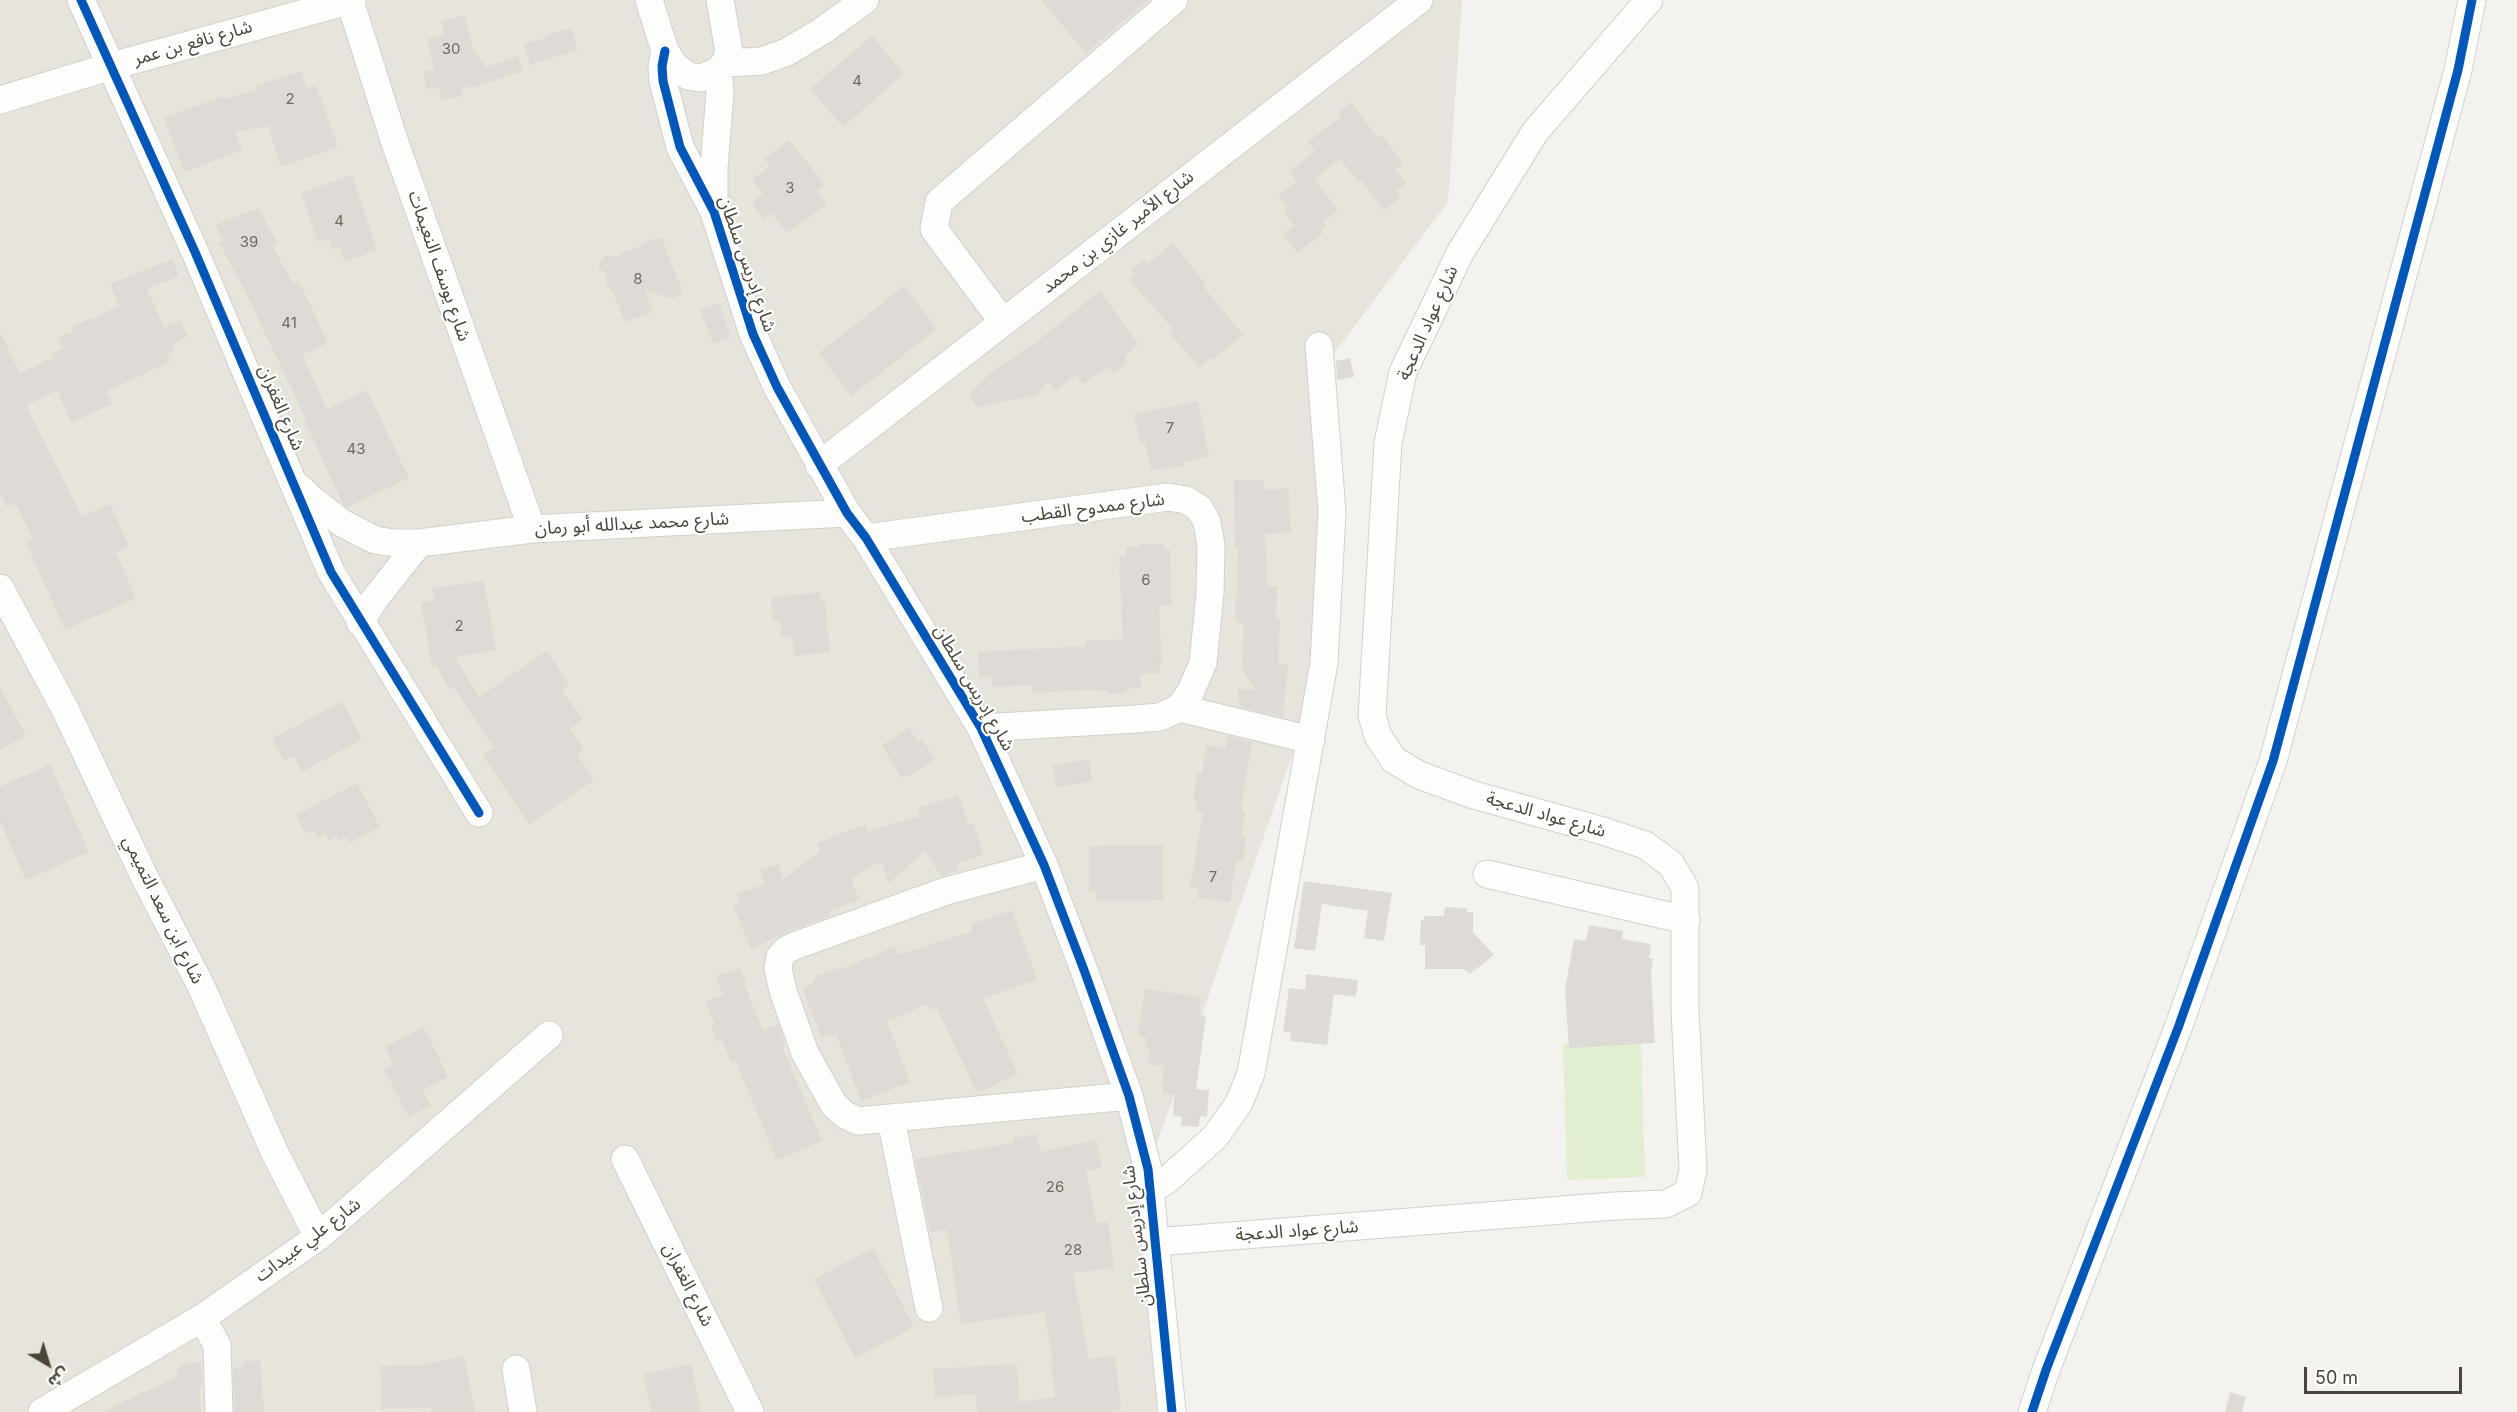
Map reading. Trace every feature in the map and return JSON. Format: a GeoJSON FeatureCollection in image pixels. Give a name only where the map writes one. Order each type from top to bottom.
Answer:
{"type":"FeatureCollection","features":[{"type":"Feature","properties":{"kind":"street","name":"شارع الغفران"},"geometry":{"type":"LineString","coordinates":[[81,0],[255,389],[331,572],[479,813]]}},
{"type":"Feature","properties":{"kind":"street","name":"شارع نافع بن عمر"},"geometry":{"type":"LineString","coordinates":[[0,100],[112,66],[351,0]]}},
{"type":"Feature","properties":{"kind":"street","name":"شارع يوسف النعيمات"},"geometry":{"type":"LineString","coordinates":[[351,0],[394,140],[532,529]]}},
{"type":"Feature","properties":{"kind":"street"},"geometry":{"type":"LineString","coordinates":[[649,0],[665,51],[674,65],[688,76],[702,78],[721,67],[762,61],[787,52],[822,31],[865,0]]}},
{"type":"Feature","properties":{"kind":"street","name":"شارع إدريس سلطان"},"geometry":{"type":"LineString","coordinates":[[714,212],[714,166],[721,67],[729,52],[720,0]]}},
{"type":"Feature","properties":{"kind":"street"},"geometry":{"type":"LineString","coordinates":[[1003,322],[934,229],[939,202],[1174,0]]}},
{"type":"Feature","properties":{"kind":"street","name":"شارع الأمير غازي بن محمد"},"geometry":{"type":"LineString","coordinates":[[819,465],[1419,0]]}},
{"type":"Feature","properties":{"kind":"street","name":"شارع عواد الدعجة"},"geometry":{"type":"LineString","coordinates":[[1155,1242],[1614,1206],[1666,1204],[1688,1193],[1693,1170],[1685,1010],[1685,888],[1671,864],[1645,846],[1603,831],[1474,795],[1419,775],[1394,760],[1378,736],[1372,715],[1388,443],[1403,372],[1460,252],[1535,132],[1649,0]]}},
{"type":"Feature","properties":{"kind":"street"},"geometry":{"type":"LineString","coordinates":[[2032,1412],[2046,1370],[2178,1028],[2273,761],[2458,70],[2472,0]]}},
{"type":"Feature","properties":{"kind":"street","name":"شارع إدريس سلطان"},"geometry":{"type":"LineString","coordinates":[[665,51],[662,66],[663,81],[680,147],[714,212],[753,334],[777,387],[847,513],[866,538],[981,728],[1044,865],[1129,1096],[1151,1190],[1172,1412]]}},
{"type":"Feature","properties":{"kind":"street"},"geometry":{"type":"LineString","coordinates":[[1151,1190],[1167,1180],[1215,1137],[1239,1103],[1251,1073],[1323,663],[1332,512],[1319,346]]}},
{"type":"Feature","properties":{"kind":"street","name":"شارع محمد عبدالله أبو رمان"},"geometry":{"type":"LineString","coordinates":[[292,478],[311,499],[357,532],[375,540],[419,543],[532,529],[847,513]]}},
{"type":"Feature","properties":{"kind":"street","name":"شارع ممدوح القطب"},"geometry":{"type":"LineString","coordinates":[[866,538],[1168,497],[1186,500],[1199,508],[1207,522],[1211,546],[1210,593],[1203,663],[1190,693],[1179,708]]}},
{"type":"Feature","properties":{"kind":"street"},"geometry":{"type":"LineString","coordinates":[[360,622],[374,600],[419,543]]}},
{"type":"Feature","properties":{"kind":"street","name":"شارع ابن سعد التميمي"},"geometry":{"type":"LineString","coordinates":[[0,588],[66,711],[144,876],[201,986],[274,1150],[318,1237]]}},
{"type":"Feature","properties":{"kind":"street"},"geometry":{"type":"LineString","coordinates":[[981,728],[1161,717],[1179,708],[1311,740]]}},
{"type":"Feature","properties":{"kind":"street"},"geometry":{"type":"LineString","coordinates":[[1044,865],[946,891],[794,946],[780,957],[778,968],[783,991],[805,1053],[824,1090],[845,1115],[858,1121],[1129,1096]]}},
{"type":"Feature","properties":{"kind":"street"},"geometry":{"type":"LineString","coordinates":[[1487,874],[1686,920]]}},
{"type":"Feature","properties":{"kind":"street","name":"شارع علي عبيدات"},"geometry":{"type":"LineString","coordinates":[[42,1412],[202,1318],[318,1237],[549,1035]]}},
{"type":"Feature","properties":{"kind":"street"},"geometry":{"type":"LineString","coordinates":[[891,1119],[929,1308]]}},
{"type":"Feature","properties":{"kind":"street","name":"شارع الغفران"},"geometry":{"type":"LineString","coordinates":[[625,1159],[750,1412]]}},
{"type":"Feature","properties":{"kind":"street"},"geometry":{"type":"LineString","coordinates":[[202,1318],[217,1345],[219,1412]]}},
{"type":"Feature","properties":{"kind":"street"},"geometry":{"type":"LineString","coordinates":[[516,1369],[523,1412]]}},
{"type":"Feature","properties":{"kind":"shaded area"},"geometry":{"type":"Polygon","coordinates":[[[0,0],[1462,0],[1448,202],[1330,359],[1336,629],[1136,1204],[1161,1412],[0,1412],[0,0]]]}},
{"type":"Feature","properties":{"kind":"green space"},"geometry":{"type":"Polygon","coordinates":[[[1641,1041],[1645,1177],[1567,1180],[1563,1044],[1641,1041]]]}},
{"type":"Feature","properties":{"kind":"building"},"geometry":{"type":"Polygon","coordinates":[[[1041,0],[1148,0],[1086,53],[1041,0]]]}},
{"type":"Feature","properties":{"kind":"building"},"geometry":{"type":"Polygon","coordinates":[[[465,15],[473,50],[486,67],[518,56],[523,71],[472,88],[470,84],[462,90],[463,96],[441,100],[439,88],[426,89],[424,71],[434,69],[427,39],[445,34],[441,21],[465,15]]]}},
{"type":"Feature","properties":{"kind":"building"},"geometry":{"type":"Polygon","coordinates":[[[572,28],[577,50],[530,65],[524,44],[546,38],[545,35],[572,28]]]}},
{"type":"Feature","properties":{"kind":"building"},"geometry":{"type":"Polygon","coordinates":[[[872,36],[904,74],[843,127],[810,89],[872,36]]]}},
{"type":"Feature","properties":{"kind":"building"},"geometry":{"type":"Polygon","coordinates":[[[301,71],[307,88],[316,85],[338,147],[281,167],[268,126],[235,132],[242,150],[184,172],[164,118],[223,96],[224,99],[257,90],[255,86],[301,71]]]}},
{"type":"Feature","properties":{"kind":"building"},"geometry":{"type":"Polygon","coordinates":[[[1351,102],[1378,138],[1382,135],[1403,163],[1395,169],[1406,183],[1396,191],[1401,197],[1384,210],[1361,180],[1358,182],[1340,159],[1314,179],[1338,210],[1323,221],[1326,226],[1320,230],[1323,233],[1297,253],[1283,234],[1295,226],[1284,213],[1288,208],[1278,195],[1297,182],[1289,172],[1315,151],[1308,142],[1341,117],[1338,113],[1351,102]]]}},
{"type":"Feature","properties":{"kind":"building"},"geometry":{"type":"Polygon","coordinates":[[[789,140],[825,185],[817,191],[827,204],[787,233],[771,213],[764,219],[752,203],[763,194],[752,180],[770,166],[764,159],[789,140]]]}},
{"type":"Feature","properties":{"kind":"building"},"geometry":{"type":"Polygon","coordinates":[[[352,175],[377,250],[345,262],[339,247],[332,249],[329,239],[318,242],[301,193],[352,175]]]}},
{"type":"Feature","properties":{"kind":"building"},"geometry":{"type":"Polygon","coordinates":[[[258,208],[278,244],[273,247],[293,284],[299,281],[328,343],[302,355],[327,409],[367,390],[409,478],[347,507],[343,504],[304,420],[306,419],[244,289],[219,243],[224,241],[215,225],[258,208]]]}},
{"type":"Feature","properties":{"kind":"building"},"geometry":{"type":"Polygon","coordinates":[[[661,237],[682,290],[679,296],[672,299],[645,290],[653,312],[625,322],[614,294],[607,285],[606,274],[599,268],[601,260],[607,256],[620,256],[626,251],[641,246],[640,244],[661,237]]]}},
{"type":"Feature","properties":{"kind":"building"},"geometry":{"type":"Polygon","coordinates":[[[1173,243],[1206,284],[1203,286],[1243,335],[1212,360],[1210,358],[1199,367],[1169,332],[1173,329],[1129,280],[1136,274],[1131,269],[1144,259],[1148,264],[1173,243]]]}},
{"type":"Feature","properties":{"kind":"building"},"geometry":{"type":"Polygon","coordinates":[[[172,259],[179,276],[147,289],[164,327],[180,320],[188,336],[172,344],[175,351],[167,355],[170,362],[106,391],[112,404],[71,423],[57,390],[26,406],[82,517],[110,504],[129,546],[116,552],[136,598],[65,630],[26,542],[33,539],[15,503],[7,507],[0,494],[0,331],[20,374],[54,357],[52,353],[62,349],[58,338],[74,331],[72,327],[119,306],[110,284],[172,259]]]}},
{"type":"Feature","properties":{"kind":"building"},"geometry":{"type":"Polygon","coordinates":[[[904,286],[937,329],[851,396],[819,353],[904,286]]]}},
{"type":"Feature","properties":{"kind":"building"},"geometry":{"type":"Polygon","coordinates":[[[1100,291],[1138,344],[1124,357],[1128,362],[1114,373],[1109,367],[1083,384],[1076,375],[1056,390],[1047,382],[1037,395],[977,407],[969,394],[993,371],[1039,340],[1100,291]]]}},
{"type":"Feature","properties":{"kind":"building"},"geometry":{"type":"Polygon","coordinates":[[[719,303],[731,337],[713,344],[700,310],[719,303]]]}},
{"type":"Feature","properties":{"kind":"building"},"geometry":{"type":"Polygon","coordinates":[[[1350,358],[1354,377],[1337,380],[1336,361],[1350,358]]]}},
{"type":"Feature","properties":{"kind":"building"},"geometry":{"type":"Polygon","coordinates":[[[1198,401],[1209,456],[1183,463],[1184,466],[1151,470],[1145,443],[1140,443],[1134,414],[1198,401]]]}},
{"type":"Feature","properties":{"kind":"building"},"geometry":{"type":"Polygon","coordinates":[[[1234,480],[1264,480],[1264,490],[1288,488],[1291,532],[1265,534],[1268,586],[1277,586],[1276,618],[1280,619],[1278,663],[1288,665],[1283,717],[1240,707],[1238,689],[1256,690],[1242,669],[1244,623],[1235,622],[1238,547],[1235,547],[1234,480]]]}},
{"type":"Feature","properties":{"kind":"building"},"geometry":{"type":"Polygon","coordinates":[[[1139,544],[1164,544],[1164,550],[1170,549],[1172,605],[1159,605],[1162,662],[1159,662],[1160,673],[1140,674],[1141,688],[1126,689],[1127,693],[1108,694],[1108,691],[1088,690],[1032,693],[1031,685],[992,687],[992,676],[979,677],[978,652],[1086,646],[1086,641],[1123,639],[1119,556],[1126,556],[1126,547],[1139,547],[1139,544]]]}},
{"type":"Feature","properties":{"kind":"building"},"geometry":{"type":"Polygon","coordinates":[[[484,581],[496,650],[455,657],[479,697],[547,651],[569,685],[562,690],[583,720],[570,729],[584,749],[577,754],[594,780],[529,824],[483,755],[494,748],[453,686],[449,688],[436,666],[432,667],[421,603],[434,600],[432,588],[484,581]]]}},
{"type":"Feature","properties":{"kind":"building"},"geometry":{"type":"Polygon","coordinates":[[[820,592],[820,600],[825,599],[830,652],[794,656],[792,636],[781,637],[780,621],[773,621],[771,598],[820,592]]]}},
{"type":"Feature","properties":{"kind":"building"},"geometry":{"type":"Polygon","coordinates":[[[0,687],[26,736],[0,750],[0,687]]]}},
{"type":"Feature","properties":{"kind":"building"},"geometry":{"type":"Polygon","coordinates":[[[342,701],[362,739],[302,772],[294,756],[284,761],[272,739],[342,701]]]}},
{"type":"Feature","properties":{"kind":"building"},"geometry":{"type":"Polygon","coordinates":[[[909,728],[918,742],[922,739],[935,759],[908,777],[907,775],[901,778],[882,745],[909,728]]]}},
{"type":"Feature","properties":{"kind":"building"},"geometry":{"type":"Polygon","coordinates":[[[1227,736],[1252,742],[1242,800],[1242,811],[1245,812],[1242,837],[1246,837],[1243,861],[1236,860],[1230,902],[1197,898],[1199,888],[1190,887],[1203,812],[1195,811],[1197,801],[1193,801],[1197,773],[1202,773],[1206,745],[1226,748],[1227,736]]]}},
{"type":"Feature","properties":{"kind":"building"},"geometry":{"type":"Polygon","coordinates":[[[1089,760],[1092,781],[1056,787],[1053,765],[1089,760]]]}},
{"type":"Feature","properties":{"kind":"building"},"geometry":{"type":"Polygon","coordinates":[[[50,764],[89,852],[26,880],[0,821],[0,787],[50,764]]]}},
{"type":"Feature","properties":{"kind":"building"},"geometry":{"type":"Polygon","coordinates":[[[357,783],[380,827],[349,843],[346,837],[339,841],[336,836],[329,841],[325,834],[317,838],[313,830],[305,834],[296,815],[357,783]]]}},
{"type":"Feature","properties":{"kind":"building"},"geometry":{"type":"Polygon","coordinates":[[[958,795],[969,825],[973,823],[984,854],[957,864],[959,870],[941,876],[925,851],[889,883],[881,861],[851,879],[859,899],[829,912],[830,916],[789,931],[751,949],[733,905],[740,902],[737,894],[765,884],[760,870],[779,864],[783,879],[820,852],[817,843],[866,824],[868,831],[920,816],[918,808],[958,795]]]}},
{"type":"Feature","properties":{"kind":"building"},"geometry":{"type":"Polygon","coordinates":[[[1163,845],[1163,900],[1097,901],[1097,891],[1089,891],[1089,846],[1163,845]]]}},
{"type":"Feature","properties":{"kind":"building"},"geometry":{"type":"Polygon","coordinates":[[[1304,881],[1392,893],[1384,941],[1364,938],[1368,911],[1322,904],[1315,951],[1294,948],[1304,881]]]}},
{"type":"Feature","properties":{"kind":"building"},"geometry":{"type":"Polygon","coordinates":[[[1445,907],[1467,908],[1467,912],[1473,912],[1473,932],[1494,955],[1470,974],[1464,969],[1425,969],[1425,945],[1420,945],[1421,920],[1424,920],[1425,916],[1444,916],[1445,907]]]}},
{"type":"Feature","properties":{"kind":"building"},"geometry":{"type":"Polygon","coordinates":[[[1012,910],[1037,979],[983,999],[1018,1074],[977,1093],[937,1008],[930,1010],[928,1004],[887,1022],[910,1082],[861,1101],[836,1034],[821,1037],[803,990],[814,982],[816,976],[842,967],[843,969],[895,946],[899,955],[973,931],[971,924],[1012,910]]]}},
{"type":"Feature","properties":{"kind":"building"},"geometry":{"type":"Polygon","coordinates":[[[1589,925],[1623,931],[1622,939],[1651,944],[1649,958],[1653,959],[1651,973],[1655,1043],[1569,1048],[1565,990],[1574,939],[1586,941],[1589,925]]]}},
{"type":"Feature","properties":{"kind":"building"},"geometry":{"type":"Polygon","coordinates":[[[741,968],[746,984],[744,984],[763,1030],[778,1024],[785,1044],[782,1046],[822,1141],[777,1160],[735,1060],[731,1062],[722,1040],[717,1042],[711,1027],[715,1025],[705,1002],[723,995],[716,976],[741,968]]]}},
{"type":"Feature","properties":{"kind":"building"},"geometry":{"type":"Polygon","coordinates":[[[1306,974],[1358,980],[1356,997],[1334,994],[1327,1045],[1290,1041],[1291,1033],[1283,1032],[1289,988],[1305,990],[1306,974]]]}},
{"type":"Feature","properties":{"kind":"building"},"geometry":{"type":"Polygon","coordinates":[[[1145,989],[1201,997],[1199,1015],[1206,1016],[1196,1089],[1209,1090],[1207,1117],[1200,1116],[1199,1127],[1181,1126],[1182,1117],[1173,1116],[1174,1094],[1162,1093],[1164,1066],[1148,1064],[1150,1050],[1145,1049],[1147,1038],[1138,1036],[1145,989]]]}},
{"type":"Feature","properties":{"kind":"building"},"geometry":{"type":"Polygon","coordinates":[[[424,1027],[448,1077],[423,1090],[431,1106],[408,1117],[384,1069],[393,1065],[385,1047],[424,1027]]]}},
{"type":"Feature","properties":{"kind":"building"},"geometry":{"type":"Polygon","coordinates":[[[1036,1134],[1041,1152],[1096,1140],[1102,1167],[1086,1172],[1097,1223],[1108,1222],[1114,1268],[1073,1273],[1089,1359],[1115,1356],[1121,1410],[978,1412],[975,1394],[935,1397],[933,1369],[1017,1364],[1020,1402],[1055,1397],[1051,1364],[1053,1363],[1044,1312],[961,1324],[947,1230],[930,1232],[915,1159],[1014,1143],[1013,1138],[1036,1134]]]}},
{"type":"Feature","properties":{"kind":"building"},"geometry":{"type":"Polygon","coordinates":[[[873,1248],[914,1327],[855,1358],[814,1279],[873,1248]]]}},
{"type":"Feature","properties":{"kind":"building"},"geometry":{"type":"Polygon","coordinates":[[[464,1356],[475,1412],[431,1412],[431,1408],[381,1409],[380,1366],[423,1365],[464,1356]]]}},
{"type":"Feature","properties":{"kind":"building"},"geometry":{"type":"Polygon","coordinates":[[[260,1360],[264,1412],[235,1412],[233,1368],[243,1367],[243,1362],[260,1360]]]}},
{"type":"Feature","properties":{"kind":"building"},"geometry":{"type":"Polygon","coordinates":[[[196,1362],[202,1366],[202,1386],[199,1390],[201,1412],[103,1412],[175,1377],[179,1366],[196,1362]]]}},
{"type":"Feature","properties":{"kind":"building"},"geometry":{"type":"Polygon","coordinates":[[[691,1364],[701,1412],[651,1412],[643,1374],[691,1364]]]}},
{"type":"Feature","properties":{"kind":"building"},"geometry":{"type":"Polygon","coordinates":[[[2230,1392],[2246,1397],[2242,1412],[2225,1412],[2230,1392]]]}},
{"type":"Feature","properties":{"kind":"cycle path"},"geometry":{"type":"LineString","coordinates":[[81,0],[195,252],[331,572],[479,813]]}},
{"type":"Feature","properties":{"kind":"cycle path"},"geometry":{"type":"LineString","coordinates":[[2032,1412],[2046,1370],[2178,1028],[2273,761],[2458,70],[2472,0]]}},
{"type":"Feature","properties":{"kind":"cycle path"},"geometry":{"type":"LineString","coordinates":[[665,51],[662,66],[663,81],[680,147],[714,212],[753,334],[777,387],[847,513],[866,538],[981,728],[1044,865],[1084,970],[1129,1096],[1148,1169],[1172,1412]]}}]}
